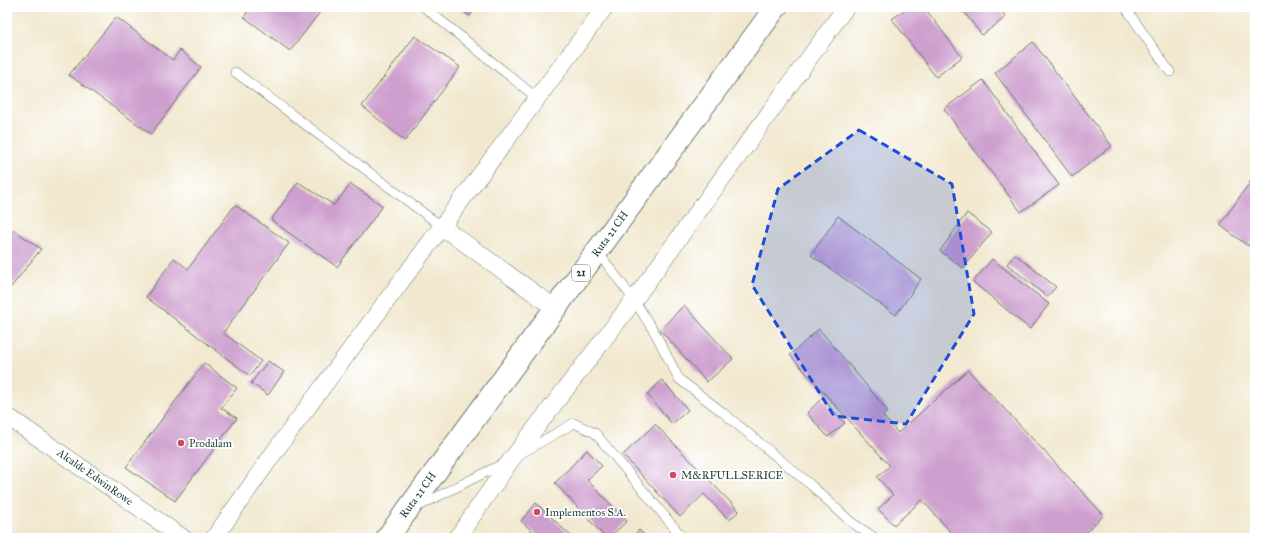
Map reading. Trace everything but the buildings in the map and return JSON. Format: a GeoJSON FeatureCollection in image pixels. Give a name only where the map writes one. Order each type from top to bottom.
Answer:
{"type":"FeatureCollection","features":[{"type":"Feature","properties":{"kind":"highway","name":"Ruta 21 CH"},"geometry":{"type":"LineString","coordinates":[[390,530],[597,252],[776,7]]}},
{"type":"Feature","properties":{"kind":"street"},"geometry":{"type":"LineString","coordinates":[[214,538],[282,441],[604,7]]}},
{"type":"Feature","properties":{"kind":"street"},"geometry":{"type":"LineString","coordinates":[[457,538],[511,460],[634,300],[846,7]]}},
{"type":"Feature","properties":{"kind":"street"},"geometry":{"type":"LineString","coordinates":[[441,226],[555,308]]}},
{"type":"Feature","properties":{"kind":"street","name":"Alcalde EdwinRowe"},"geometry":{"type":"LineString","coordinates":[[7,416],[183,538]]}},
{"type":"Feature","properties":{"kind":"lane"},"geometry":{"type":"LineString","coordinates":[[424,7],[537,98]]}},
{"type":"Feature","properties":{"kind":"lane"},"geometry":{"type":"LineString","coordinates":[[1125,7],[1170,72]]}},
{"type":"Feature","properties":{"kind":"lane"},"geometry":{"type":"LineString","coordinates":[[235,72],[441,226]]}},
{"type":"Feature","properties":{"kind":"lane"},"geometry":{"type":"LineString","coordinates":[[597,252],[634,300],[679,379],[721,410],[812,486],[851,522],[875,538]]}},
{"type":"Feature","properties":{"kind":"lane"},"geometry":{"type":"LineString","coordinates":[[390,530],[574,423],[595,433],[683,538]]}},
{"type":"Feature","properties":{"kind":"highlighted area"},"geometry":{"type":"Polygon","coordinates":[[[859,130],[952,184],[974,314],[906,424],[834,416],[752,285],[778,189],[859,130]]]}},
{"type":"Feature","properties":{"kind":"place","name":"Prodalam"},"geometry":{"type":"Point","coordinates":[181,443]}},
{"type":"Feature","properties":{"kind":"place","name":"M&RFULLSERICE"},"geometry":{"type":"Point","coordinates":[673,475]}},
{"type":"Feature","properties":{"kind":"place","name":"Implementos S.A."},"geometry":{"type":"Point","coordinates":[537,512]}}]}
